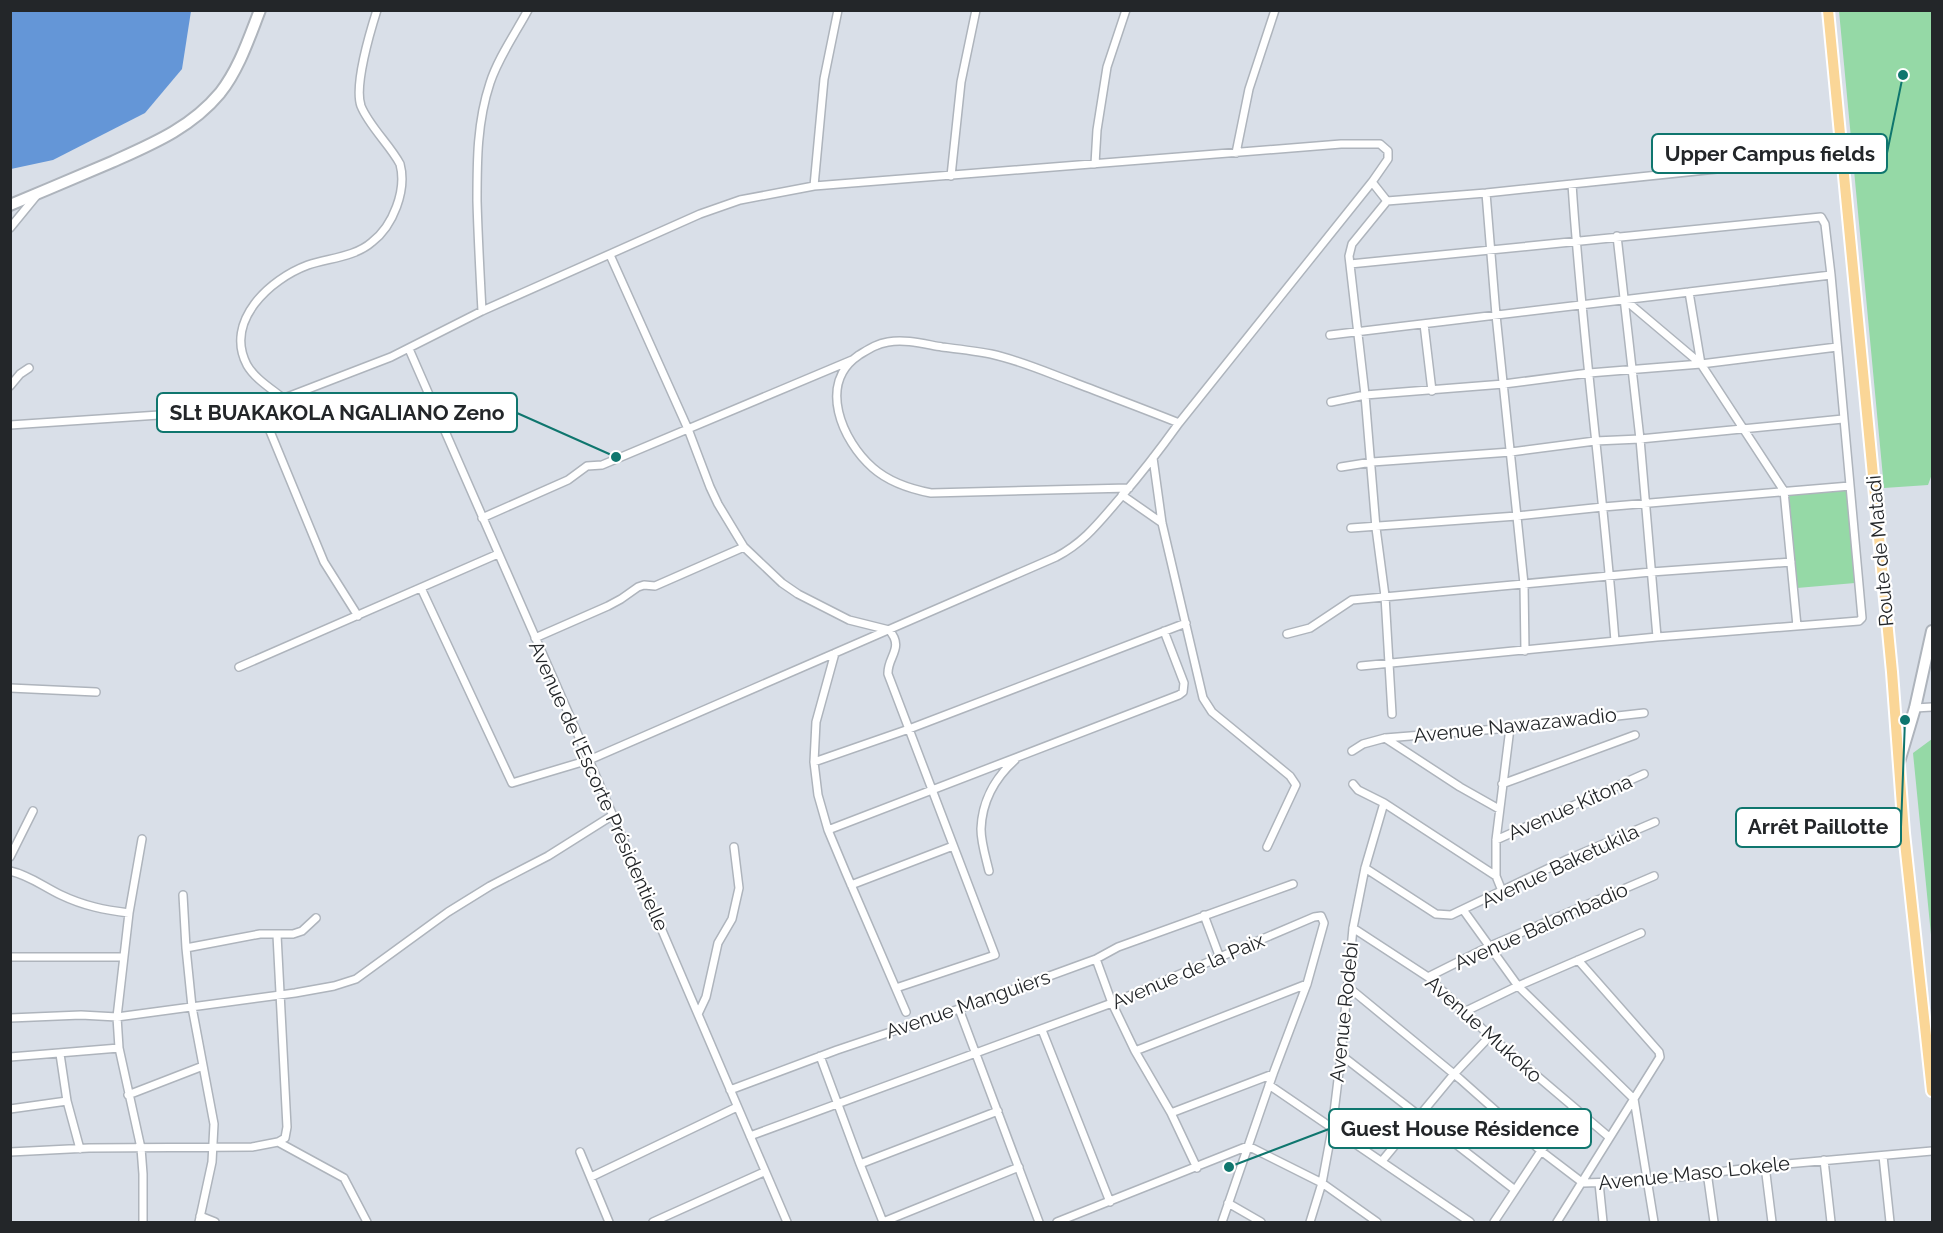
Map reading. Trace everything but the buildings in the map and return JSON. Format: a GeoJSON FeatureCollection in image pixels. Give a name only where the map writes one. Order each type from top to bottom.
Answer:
{"type":"FeatureCollection","features":[{"type":"Feature","properties":{"kind":"main road"},"geometry":{"type":"LineString","coordinates":[[10,205],[150,145],[184,127],[221,92],[231,77],[260,10]]}},
{"type":"Feature","properties":{"kind":"main road","name":"Route de Matadi"},"geometry":{"type":"LineString","coordinates":[[1828,10],[1892,672],[1898,766],[1931,1064],[1932,1091]]}},
{"type":"Feature","properties":{"kind":"main road"},"geometry":{"type":"LineString","coordinates":[[1898,766],[1915,708],[1932,631]]}},
{"type":"Feature","properties":{"kind":"main road"},"geometry":{"type":"LineString","coordinates":[[1895,720],[1911,722]]}},
{"type":"Feature","properties":{"kind":"street"},"geometry":{"type":"LineString","coordinates":[[284,399],[260,380],[248,366],[242,351],[241,334],[245,318],[252,306],[271,286],[289,274],[308,265],[357,251],[371,243],[381,234],[393,213],[402,187],[403,175],[400,164],[361,106],[359,87],[377,10]]}},
{"type":"Feature","properties":{"kind":"street"},"geometry":{"type":"LineString","coordinates":[[482,311],[478,246],[477,150],[479,130],[484,102],[494,73],[528,10]]}},
{"type":"Feature","properties":{"kind":"street"},"geometry":{"type":"LineString","coordinates":[[814,186],[824,79],[838,10]]}},
{"type":"Feature","properties":{"kind":"street"},"geometry":{"type":"LineString","coordinates":[[951,176],[961,82],[976,10]]}},
{"type":"Feature","properties":{"kind":"street"},"geometry":{"type":"LineString","coordinates":[[1095,164],[1097,130],[1107,67],[1126,10]]}},
{"type":"Feature","properties":{"kind":"street"},"geometry":{"type":"LineString","coordinates":[[1236,153],[1249,89],[1275,10]]}},
{"type":"Feature","properties":{"kind":"street"},"geometry":{"type":"LineString","coordinates":[[10,425],[260,407],[409,349],[482,311],[720,207],[768,194],[814,186],[1341,144],[1380,144],[1388,151],[1388,159],[1372,182],[1179,423],[1154,458],[1088,536],[1072,549],[589,760],[512,783],[421,588]]}},
{"type":"Feature","properties":{"kind":"street"},"geometry":{"type":"LineString","coordinates":[[1392,714],[1385,596],[1376,528],[1372,462],[1350,264],[1352,244],[1387,201],[1793,161]]}},
{"type":"Feature","properties":{"kind":"street"},"geometry":{"type":"LineString","coordinates":[[1372,182],[1387,201]]}},
{"type":"Feature","properties":{"kind":"street"},"geometry":{"type":"LineString","coordinates":[[1572,184],[1581,305],[1615,641]]}},
{"type":"Feature","properties":{"kind":"street"},"geometry":{"type":"LineString","coordinates":[[1486,193],[1496,315],[1524,584],[1525,651]]}},
{"type":"Feature","properties":{"kind":"street"},"geometry":{"type":"LineString","coordinates":[[10,228],[37,194]]}},
{"type":"Feature","properties":{"kind":"street"},"geometry":{"type":"LineString","coordinates":[[1350,264],[1821,217],[1825,224],[1831,275],[1862,619],[1362,666]]}},
{"type":"Feature","properties":{"kind":"street"},"geometry":{"type":"LineString","coordinates":[[1617,236],[1640,439],[1657,637]]}},
{"type":"Feature","properties":{"kind":"street"},"geometry":{"type":"LineString","coordinates":[[610,255],[688,429],[714,496],[744,547],[782,583],[798,594],[849,620],[889,630],[893,635],[896,648],[888,667],[888,674],[995,956],[896,988]]}},
{"type":"Feature","properties":{"kind":"street"},"geometry":{"type":"LineString","coordinates":[[1330,335],[1831,275]]}},
{"type":"Feature","properties":{"kind":"street"},"geometry":{"type":"LineString","coordinates":[[1689,292],[1701,364]]}},
{"type":"Feature","properties":{"kind":"street"},"geometry":{"type":"LineString","coordinates":[[1624,299],[1701,364],[1784,491],[1797,626]]}},
{"type":"Feature","properties":{"kind":"street"},"geometry":{"type":"LineString","coordinates":[[1424,324],[1431,391]]}},
{"type":"Feature","properties":{"kind":"street"},"geometry":{"type":"LineString","coordinates":[[482,518],[568,480],[586,466],[602,465],[852,360],[873,346],[890,342],[909,341],[992,355],[1032,367],[1179,423]]}},
{"type":"Feature","properties":{"kind":"street"},"geometry":{"type":"LineString","coordinates":[[1330,402],[1365,395],[1431,391],[1589,373],[1701,364],[1837,347]]}},
{"type":"Feature","properties":{"kind":"street","name":"Avenue de l'Escorte Présidentielle"},"geometry":{"type":"LineString","coordinates":[[409,349],[613,815],[787,1222]]}},
{"type":"Feature","properties":{"kind":"street"},"geometry":{"type":"LineString","coordinates":[[852,360],[839,379],[836,400],[843,426],[855,447],[872,468],[887,479],[931,493],[1129,488]]}},
{"type":"Feature","properties":{"kind":"street"},"geometry":{"type":"LineString","coordinates":[[10,386],[28,368]]}},
{"type":"Feature","properties":{"kind":"street"},"geometry":{"type":"LineString","coordinates":[[260,407],[324,562],[358,616]]}},
{"type":"Feature","properties":{"kind":"street"},"geometry":{"type":"LineString","coordinates":[[1341,467],[1372,462],[1511,452],[1595,441],[1640,439],[1843,419]]}},
{"type":"Feature","properties":{"kind":"street"},"geometry":{"type":"LineString","coordinates":[[1154,458],[1162,524],[1203,698],[1212,712],[1290,776],[1296,785],[1267,847]]}},
{"type":"Feature","properties":{"kind":"street"},"geometry":{"type":"LineString","coordinates":[[1351,528],[1376,528],[1850,486]]}},
{"type":"Feature","properties":{"kind":"street"},"geometry":{"type":"LineString","coordinates":[[1122,495],[1162,524]]}},
{"type":"Feature","properties":{"kind":"street"},"geometry":{"type":"LineString","coordinates":[[535,638],[608,606],[638,587],[655,586],[744,547]]}},
{"type":"Feature","properties":{"kind":"street"},"geometry":{"type":"LineString","coordinates":[[239,667],[498,554]]}},
{"type":"Feature","properties":{"kind":"street"},"geometry":{"type":"LineString","coordinates":[[1287,634],[1310,628],[1352,600],[1651,572],[1791,562]]}},
{"type":"Feature","properties":{"kind":"street"},"geometry":{"type":"LineString","coordinates":[[814,762],[909,729],[1186,623]]}},
{"type":"Feature","properties":{"kind":"street"},"geometry":{"type":"LineString","coordinates":[[828,830],[1183,692],[1184,683],[1164,631]]}},
{"type":"Feature","properties":{"kind":"street"},"geometry":{"type":"LineString","coordinates":[[835,653],[816,722],[814,762],[818,795],[828,830],[906,1012]]}},
{"type":"Feature","properties":{"kind":"street"},"geometry":{"type":"LineString","coordinates":[[10,688],[96,692]]}},
{"type":"Feature","properties":{"kind":"street"},"geometry":{"type":"LineString","coordinates":[[1915,708],[1932,707]]}},
{"type":"Feature","properties":{"kind":"street","name":"Avenue Nawazawadio"},"geometry":{"type":"LineString","coordinates":[[1352,751],[1363,744],[1385,738],[1510,728],[1644,713]]}},
{"type":"Feature","properties":{"kind":"street"},"geometry":{"type":"LineString","coordinates":[[1502,891],[1496,876],[1496,840],[1510,728]]}},
{"type":"Feature","properties":{"kind":"street"},"geometry":{"type":"LineString","coordinates":[[1503,784],[1635,735]]}},
{"type":"Feature","properties":{"kind":"street"},"geometry":{"type":"LineString","coordinates":[[1385,738],[1460,787],[1499,809]]}},
{"type":"Feature","properties":{"kind":"street"},"geometry":{"type":"LineString","coordinates":[[989,871],[981,830],[986,802],[999,777],[1019,756]]}},
{"type":"Feature","properties":{"kind":"street","name":"Avenue Kitona"},"geometry":{"type":"LineString","coordinates":[[1496,840],[1644,774]]}},
{"type":"Feature","properties":{"kind":"street"},"geometry":{"type":"LineString","coordinates":[[1353,784],[1358,790],[1384,803],[1496,876]]}},
{"type":"Feature","properties":{"kind":"street","name":"Avenue Rodebi"},"geometry":{"type":"LineString","coordinates":[[1310,1222],[1322,1183],[1332,1129],[1353,928],[1365,868],[1384,803]]}},
{"type":"Feature","properties":{"kind":"street"},"geometry":{"type":"LineString","coordinates":[[10,857],[33,811]]}},
{"type":"Feature","properties":{"kind":"street"},"geometry":{"type":"LineString","coordinates":[[10,1018],[81,1015],[117,1017],[334,986],[356,979],[448,912],[490,886],[548,856],[613,815]]}},
{"type":"Feature","properties":{"kind":"street","name":"Avenue Baketukila"},"geometry":{"type":"LineString","coordinates":[[1464,911],[1502,891],[1655,822]]}},
{"type":"Feature","properties":{"kind":"street"},"geometry":{"type":"LineString","coordinates":[[10,835],[18,839]]}},
{"type":"Feature","properties":{"kind":"street"},"geometry":{"type":"LineString","coordinates":[[142,839],[129,913],[117,1017],[119,1048],[141,1148],[143,1222]]}},
{"type":"Feature","properties":{"kind":"street"},"geometry":{"type":"LineString","coordinates":[[851,885],[953,846]]}},
{"type":"Feature","properties":{"kind":"street"},"geometry":{"type":"LineString","coordinates":[[698,1014],[706,997],[718,943],[732,919],[739,888],[735,847]]}},
{"type":"Feature","properties":{"kind":"street"},"geometry":{"type":"LineString","coordinates":[[1365,868],[1436,914],[1445,916],[1464,911],[1518,986],[1588,1057],[1634,1099],[1654,1222]]}},
{"type":"Feature","properties":{"kind":"street"},"geometry":{"type":"LineString","coordinates":[[10,871],[25,875],[84,906],[129,913]]}},
{"type":"Feature","properties":{"kind":"street","name":"Avenue Balombadio"},"geometry":{"type":"LineString","coordinates":[[1428,977],[1490,946],[1654,876]]}},
{"type":"Feature","properties":{"kind":"street","name":"Avenue Manguiers"},"geometry":{"type":"LineString","coordinates":[[730,1090],[1096,959],[1111,950],[1204,915],[1293,885]]}},
{"type":"Feature","properties":{"kind":"street"},"geometry":{"type":"LineString","coordinates":[[183,895],[192,1007],[213,1124],[213,1147],[208,1182],[199,1219],[215,1222]]}},
{"type":"Feature","properties":{"kind":"street"},"geometry":{"type":"LineString","coordinates":[[1204,915],[1220,958]]}},
{"type":"Feature","properties":{"kind":"street","name":"Avenue de la Paix"},"geometry":{"type":"LineString","coordinates":[[750,1136],[976,1052],[1042,1030],[1321,916],[1324,923],[1307,984],[1269,1085],[1222,1222]]}},
{"type":"Feature","properties":{"kind":"street"},"geometry":{"type":"LineString","coordinates":[[186,948],[260,934],[293,934],[302,931],[316,918]]}},
{"type":"Feature","properties":{"kind":"street","name":"Avenue Mukoko"},"geometry":{"type":"LineString","coordinates":[[1353,928],[1428,977],[1490,1036],[1609,1137]]}},
{"type":"Feature","properties":{"kind":"street"},"geometry":{"type":"LineString","coordinates":[[1464,1012],[1641,933]]}},
{"type":"Feature","properties":{"kind":"street"},"geometry":{"type":"LineString","coordinates":[[10,1152],[252,1147],[278,1142],[285,1138],[287,1127],[277,935]]}},
{"type":"Feature","properties":{"kind":"street"},"geometry":{"type":"LineString","coordinates":[[10,957],[123,957]]}},
{"type":"Feature","properties":{"kind":"street"},"geometry":{"type":"LineString","coordinates":[[1096,959],[1112,1003],[1135,1052],[1171,1113],[1197,1168]]}},
{"type":"Feature","properties":{"kind":"street"},"geometry":{"type":"LineString","coordinates":[[1557,1222],[1660,1054],[1578,960]]}},
{"type":"Feature","properties":{"kind":"street"},"geometry":{"type":"LineString","coordinates":[[1135,1052],[1307,984]]}},
{"type":"Feature","properties":{"kind":"street","name":"Avenue Maso Lokele"},"geometry":{"type":"LineString","coordinates":[[1347,986],[1454,1074],[1541,1151],[1582,1183],[1648,1181],[1707,1172],[1932,1151]]}},
{"type":"Feature","properties":{"kind":"street"},"geometry":{"type":"LineString","coordinates":[[959,1009],[1039,1222]]}},
{"type":"Feature","properties":{"kind":"street"},"geometry":{"type":"LineString","coordinates":[[1042,1030],[1110,1202]]}},
{"type":"Feature","properties":{"kind":"street"},"geometry":{"type":"LineString","coordinates":[[1382,1161],[1454,1074],[1490,1036]]}},
{"type":"Feature","properties":{"kind":"street"},"geometry":{"type":"LineString","coordinates":[[10,1057],[119,1048]]}},
{"type":"Feature","properties":{"kind":"street"},"geometry":{"type":"LineString","coordinates":[[60,1054],[67,1101],[80,1149]]}},
{"type":"Feature","properties":{"kind":"street"},"geometry":{"type":"LineString","coordinates":[[1341,1055],[1515,1190]]}},
{"type":"Feature","properties":{"kind":"street"},"geometry":{"type":"LineString","coordinates":[[820,1056],[883,1222],[1019,1167]]}},
{"type":"Feature","properties":{"kind":"street"},"geometry":{"type":"LineString","coordinates":[[128,1095],[203,1066]]}},
{"type":"Feature","properties":{"kind":"street"},"geometry":{"type":"LineString","coordinates":[[1171,1113],[1273,1074]]}},
{"type":"Feature","properties":{"kind":"street"},"geometry":{"type":"LineString","coordinates":[[1269,1085],[1470,1222]]}},
{"type":"Feature","properties":{"kind":"street"},"geometry":{"type":"LineString","coordinates":[[10,1109],[67,1101]]}},
{"type":"Feature","properties":{"kind":"street"},"geometry":{"type":"LineString","coordinates":[[591,1177],[737,1107]]}},
{"type":"Feature","properties":{"kind":"street"},"geometry":{"type":"LineString","coordinates":[[1494,1222],[1573,1107]]}},
{"type":"Feature","properties":{"kind":"street"},"geometry":{"type":"LineString","coordinates":[[860,1164],[998,1111]]}},
{"type":"Feature","properties":{"kind":"street"},"geometry":{"type":"LineString","coordinates":[[278,1142],[344,1178],[367,1222]]}},
{"type":"Feature","properties":{"kind":"street"},"geometry":{"type":"LineString","coordinates":[[1057,1222],[1248,1146],[1322,1183],[1377,1222]]}},
{"type":"Feature","properties":{"kind":"street"},"geometry":{"type":"LineString","coordinates":[[580,1152],[609,1222]]}},
{"type":"Feature","properties":{"kind":"street"},"geometry":{"type":"LineString","coordinates":[[1883,1156],[1890,1222]]}},
{"type":"Feature","properties":{"kind":"street"},"geometry":{"type":"LineString","coordinates":[[1824,1160],[1831,1222]]}},
{"type":"Feature","properties":{"kind":"street"},"geometry":{"type":"LineString","coordinates":[[1766,1166],[1772,1222]]}},
{"type":"Feature","properties":{"kind":"street"},"geometry":{"type":"LineString","coordinates":[[653,1222],[764,1172]]}},
{"type":"Feature","properties":{"kind":"street"},"geometry":{"type":"LineString","coordinates":[[1707,1172],[1714,1222]]}},
{"type":"Feature","properties":{"kind":"street"},"geometry":{"type":"LineString","coordinates":[[1599,1183],[1603,1222]]}},
{"type":"Feature","properties":{"kind":"street"},"geometry":{"type":"LineString","coordinates":[[1228,1203],[1261,1222]]}},
{"type":"Feature","properties":{"kind":"street"},"geometry":{"type":"LineString","coordinates":[[1084,1213],[1088,1222]]}},
{"type":"Feature","properties":{"kind":"green space"},"geometry":{"type":"Polygon","coordinates":[[[1839,11],[1932,11],[1932,474],[1928,485],[1884,488],[1839,11]]]}},
{"type":"Feature","properties":{"kind":"green space"},"geometry":{"type":"Polygon","coordinates":[[[1847,490],[1855,583],[1797,588],[1789,495],[1847,490]]]}},
{"type":"Feature","properties":{"kind":"green space"},"geometry":{"type":"Polygon","coordinates":[[[1932,739],[1932,945],[1913,753],[1932,739]]]}},
{"type":"Feature","properties":{"kind":"water"},"geometry":{"type":"Polygon","coordinates":[[[10,11],[191,11],[182,69],[145,113],[53,160],[11,169],[10,11]]]}},
{"type":"Feature","properties":{"kind":"place","name":"Upper Campus fields"},"geometry":{"type":"Point","coordinates":[1903,75]}},
{"type":"Feature","properties":{"kind":"place","name":"SLt BUAKAKOLA NGALIANO Zeno"},"geometry":{"type":"Point","coordinates":[616,457]}},
{"type":"Feature","properties":{"kind":"place","name":"Arrêt Paillotte"},"geometry":{"type":"Point","coordinates":[1905,720]}},
{"type":"Feature","properties":{"kind":"place","name":"Guest House Résidence"},"geometry":{"type":"Point","coordinates":[1229,1167]}}]}
